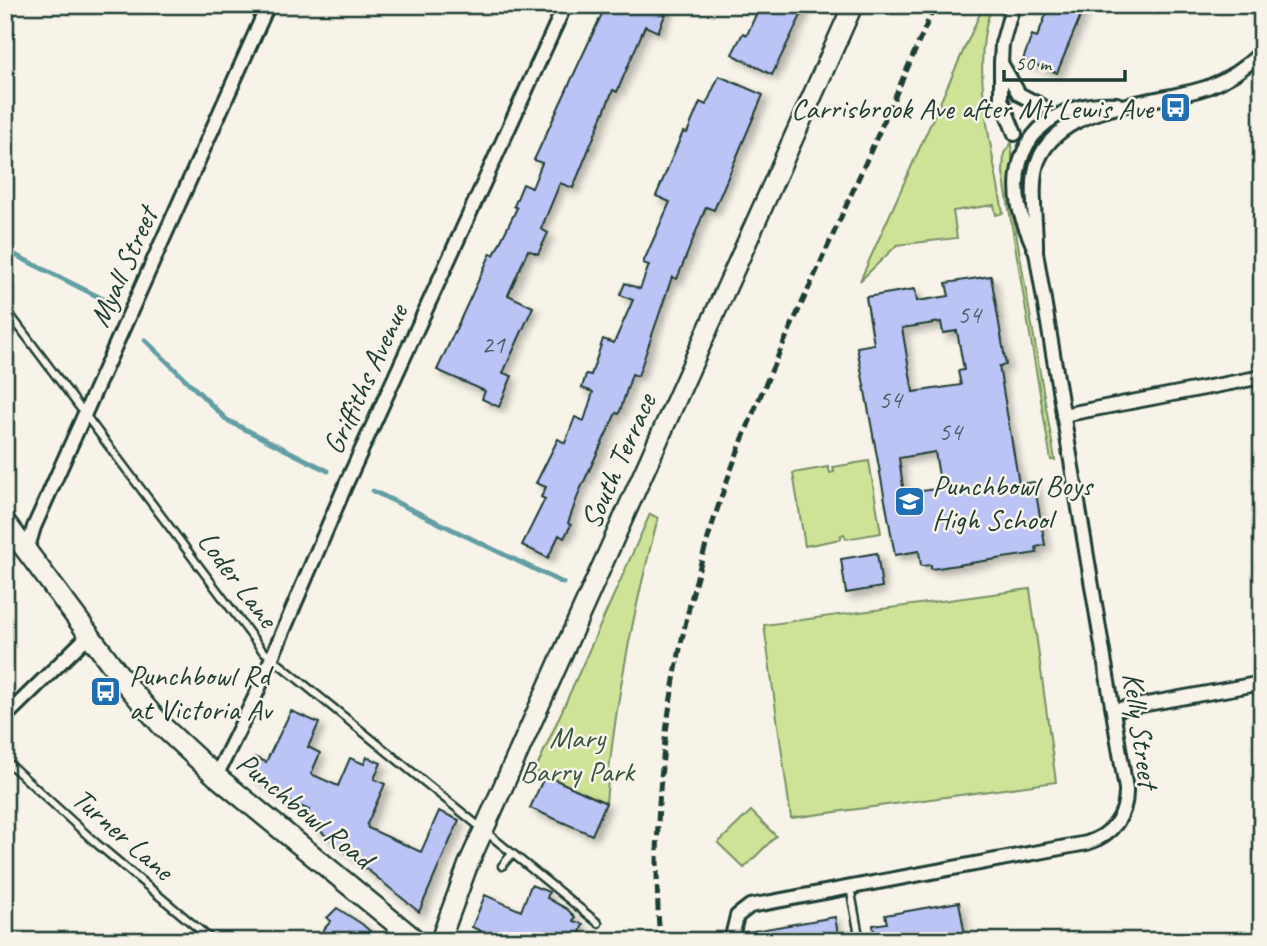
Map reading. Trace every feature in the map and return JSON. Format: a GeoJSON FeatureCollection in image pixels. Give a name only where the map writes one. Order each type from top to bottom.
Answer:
{"type":"FeatureCollection","features":[{"type":"Feature","properties":{"kind":"main road","name":"Punchbowl Road"},"geometry":{"type":"LineString","coordinates":[[5,522],[162,726],[216,776],[417,941]]}},
{"type":"Feature","properties":{"kind":"street","name":"Myall Street"},"geometry":{"type":"LineString","coordinates":[[27,551],[34,527],[268,5]]}},
{"type":"Feature","properties":{"kind":"street","name":"Griffiths Avenue"},"geometry":{"type":"LineString","coordinates":[[216,776],[272,658],[346,484],[565,5]]}},
{"type":"Feature","properties":{"kind":"street","name":"South Terrace"},"geometry":{"type":"LineString","coordinates":[[440,941],[483,831],[853,5]]}},
{"type":"Feature","properties":{"kind":"street"},"geometry":{"type":"LineString","coordinates":[[1013,5],[1002,44],[1001,99],[1016,134]]}},
{"type":"Feature","properties":{"kind":"street"},"geometry":{"type":"LineString","coordinates":[[1122,104],[1207,87],[1240,71],[1262,52]]}},
{"type":"Feature","properties":{"kind":"street"},"geometry":{"type":"LineString","coordinates":[[1001,63],[1019,94],[1042,106]]}},
{"type":"Feature","properties":{"kind":"street","name":"Kelly Street"},"geometry":{"type":"LineString","coordinates":[[1036,251],[1023,222],[1018,193],[1025,151],[1044,124],[1064,110],[1094,103],[1122,104]]}},
{"type":"Feature","properties":{"kind":"street","name":"Kelly Street"},"geometry":{"type":"LineString","coordinates":[[731,941],[737,916],[756,905],[1073,845],[1104,835],[1121,817],[1126,799],[1114,710],[1036,251],[1034,186],[1038,162],[1049,143],[1062,130],[1122,104]]}},
{"type":"Feature","properties":{"kind":"street"},"geometry":{"type":"LineString","coordinates":[[1063,415],[1262,377]]}},
{"type":"Feature","properties":{"kind":"street"},"geometry":{"type":"LineString","coordinates":[[5,717],[90,634]]}},
{"type":"Feature","properties":{"kind":"street"},"geometry":{"type":"LineString","coordinates":[[1114,710],[1262,682]]}},
{"type":"Feature","properties":{"kind":"lane","name":"Loder Lane"},"geometry":{"type":"LineString","coordinates":[[5,307],[262,650],[598,923]]}},
{"type":"Feature","properties":{"kind":"lane","name":"Turner Lane"},"geometry":{"type":"LineString","coordinates":[[5,760],[96,843],[213,941]]}},
{"type":"Feature","properties":{"kind":"lane"},"geometry":{"type":"LineString","coordinates":[[502,866],[511,855]]}},
{"type":"Feature","properties":{"kind":"lane"},"geometry":{"type":"LineString","coordinates":[[850,887],[860,941]]}},
{"type":"Feature","properties":{"kind":"green space"},"geometry":{"type":"Polygon","coordinates":[[[983,7],[990,11],[984,34],[982,59],[985,112],[1003,213],[996,215],[994,205],[953,211],[957,238],[897,245],[860,281],[983,7]]]}},
{"type":"Feature","properties":{"kind":"green space"},"geometry":{"type":"Polygon","coordinates":[[[1012,142],[1012,209],[1055,460],[1051,460],[1003,173],[1004,153],[1012,142]]]}},
{"type":"Feature","properties":{"kind":"green space"},"geometry":{"type":"Polygon","coordinates":[[[869,461],[881,533],[846,539],[844,534],[841,539],[805,546],[793,473],[828,467],[830,473],[834,472],[833,467],[869,461]]]}},
{"type":"Feature","properties":{"kind":"green space","name":"Mary Barry Park"},"geometry":{"type":"Polygon","coordinates":[[[650,514],[658,518],[626,659],[614,730],[606,803],[535,771],[650,514]]]}},
{"type":"Feature","properties":{"kind":"green space"},"geometry":{"type":"Polygon","coordinates":[[[1030,589],[1056,782],[791,818],[764,625],[1030,589]]]}},
{"type":"Feature","properties":{"kind":"green space"},"geometry":{"type":"Polygon","coordinates":[[[751,811],[776,836],[744,868],[718,843],[751,811]]]}},
{"type":"Feature","properties":{"kind":"building"},"geometry":{"type":"Polygon","coordinates":[[[606,5],[661,5],[668,8],[658,32],[645,26],[617,92],[613,90],[573,188],[560,183],[541,229],[548,233],[538,254],[528,250],[508,295],[533,307],[503,373],[512,376],[499,407],[482,399],[485,391],[437,370],[491,253],[494,255],[517,208],[514,206],[523,184],[532,188],[542,163],[534,160],[606,5]]]}},
{"type":"Feature","properties":{"kind":"building"},"geometry":{"type":"Polygon","coordinates":[[[760,5],[806,5],[772,75],[732,54],[743,33],[747,35],[760,5]]]}},
{"type":"Feature","properties":{"kind":"building"},"geometry":{"type":"Polygon","coordinates":[[[1050,5],[1085,5],[1057,73],[1023,60],[1032,35],[1037,37],[1050,5]]]}},
{"type":"Feature","properties":{"kind":"building"},"geometry":{"type":"Polygon","coordinates":[[[719,76],[763,95],[714,210],[706,207],[677,279],[672,277],[638,376],[632,374],[619,414],[616,413],[580,490],[568,523],[571,525],[564,538],[559,535],[548,558],[522,545],[545,499],[541,497],[546,487],[536,483],[558,439],[565,443],[575,417],[584,421],[593,392],[582,388],[586,374],[591,375],[603,339],[614,343],[633,300],[620,295],[625,283],[640,289],[649,265],[643,263],[670,202],[656,196],[683,132],[687,133],[700,102],[706,105],[719,76]]]}},
{"type":"Feature","properties":{"kind":"building"},"geometry":{"type":"Polygon","coordinates":[[[991,276],[1006,365],[999,366],[1019,484],[1034,482],[1045,545],[1036,547],[1037,553],[931,569],[931,565],[921,566],[919,551],[895,555],[857,347],[874,344],[866,297],[915,289],[917,301],[949,296],[946,283],[991,276]],[[941,322],[902,328],[913,392],[961,385],[958,371],[964,370],[957,331],[943,333],[941,322]],[[935,452],[899,458],[904,494],[941,488],[935,452]]]}},
{"type":"Feature","properties":{"kind":"building"},"geometry":{"type":"Polygon","coordinates":[[[877,553],[882,587],[846,593],[841,559],[877,553]]]}},
{"type":"Feature","properties":{"kind":"building"},"geometry":{"type":"Polygon","coordinates":[[[291,711],[319,723],[308,747],[320,753],[311,774],[338,786],[350,758],[364,764],[367,757],[381,763],[374,779],[385,784],[367,824],[368,828],[421,852],[439,811],[459,820],[419,912],[318,829],[306,816],[309,810],[278,796],[250,774],[248,767],[254,757],[266,762],[291,711]]]}},
{"type":"Feature","properties":{"kind":"building"},"geometry":{"type":"Polygon","coordinates":[[[545,775],[606,803],[592,835],[530,808],[545,775]]]}},
{"type":"Feature","properties":{"kind":"building"},"geometry":{"type":"Polygon","coordinates":[[[531,885],[549,892],[547,898],[567,909],[575,917],[573,921],[583,924],[577,941],[477,941],[481,931],[472,927],[485,895],[521,911],[531,885]]]}},
{"type":"Feature","properties":{"kind":"building"},"geometry":{"type":"Polygon","coordinates":[[[959,902],[966,941],[875,941],[873,925],[887,923],[885,915],[959,902]]]}},
{"type":"Feature","properties":{"kind":"building"},"geometry":{"type":"Polygon","coordinates":[[[337,908],[362,924],[381,941],[314,941],[331,921],[327,918],[337,908]]]}},
{"type":"Feature","properties":{"kind":"building"},"geometry":{"type":"Polygon","coordinates":[[[835,917],[839,941],[740,941],[742,933],[835,917]]]}},
{"type":"Feature","properties":{"kind":"waterway"},"geometry":{"type":"LineString","coordinates":[[5,250],[109,302]]}},
{"type":"Feature","properties":{"kind":"waterway"},"geometry":{"type":"LineString","coordinates":[[145,340],[227,420],[328,471]]}},
{"type":"Feature","properties":{"kind":"waterway"},"geometry":{"type":"LineString","coordinates":[[373,491],[563,583]]}},
{"type":"Feature","properties":{"kind":"railway"},"geometry":{"type":"LineString","coordinates":[[660,941],[657,880],[663,758],[671,696],[697,575],[715,516],[756,405],[935,5]]}},
{"type":"Feature","properties":{"kind":"place","name":"Carrisbrook Ave after Mt Lewis Ave"},"geometry":{"type":"Point","coordinates":[1176,108]}},
{"type":"Feature","properties":{"kind":"place","name":"Punchbowl Boys High School"},"geometry":{"type":"Point","coordinates":[909,502]}},
{"type":"Feature","properties":{"kind":"place","name":"Punchbowl Rd at Victoria Av"},"geometry":{"type":"Point","coordinates":[106,692]}}]}
